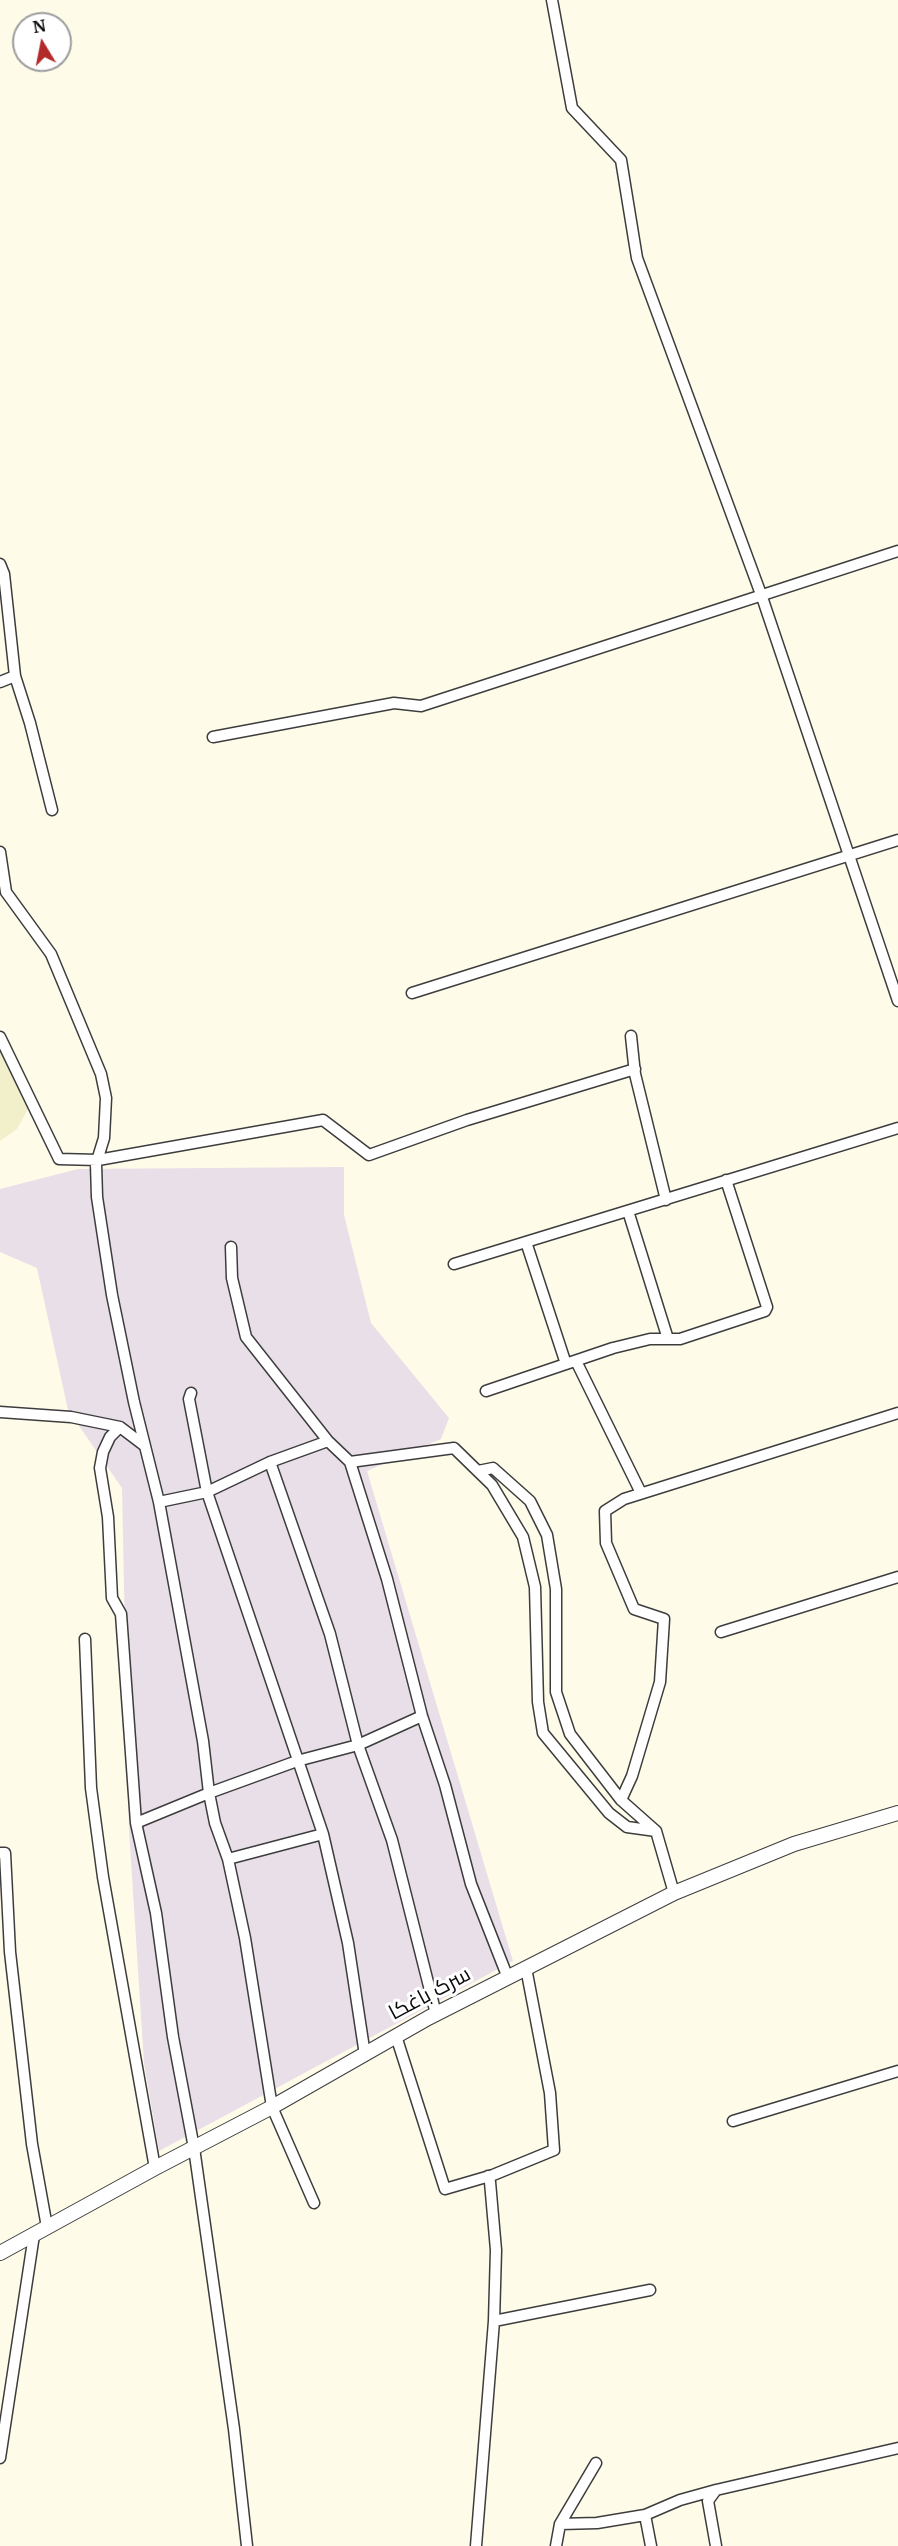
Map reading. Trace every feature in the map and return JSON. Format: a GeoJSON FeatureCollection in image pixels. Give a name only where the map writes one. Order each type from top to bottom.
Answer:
{"type":"FeatureCollection","features":[{"type":"Feature","properties":{"kind":"street"},"geometry":{"type":"LineString","coordinates":[[552,0],[572,108],[621,160],[637,258],[762,597],[898,1001]]}},
{"type":"Feature","properties":{"kind":"street"},"geometry":{"type":"LineString","coordinates":[[213,737],[394,703],[422,706],[898,551]]}},
{"type":"Feature","properties":{"kind":"street"},"geometry":{"type":"LineString","coordinates":[[0,564],[4,574],[15,676],[30,723],[52,810]]}},
{"type":"Feature","properties":{"kind":"street"},"geometry":{"type":"LineString","coordinates":[[0,682],[15,676]]}},
{"type":"Feature","properties":{"kind":"street"},"geometry":{"type":"LineString","coordinates":[[412,993],[898,840]]}},
{"type":"Feature","properties":{"kind":"street"},"geometry":{"type":"LineString","coordinates":[[0,852],[6,892],[51,954],[101,1074],[106,1098],[104,1138],[96,1164],[97,1197],[112,1295],[159,1503],[201,1730],[215,1823],[228,1859],[247,1949],[272,2107],[314,2202]]}},
{"type":"Feature","properties":{"kind":"street"},"geometry":{"type":"LineString","coordinates":[[631,1036],[634,1074],[666,1200]]}},
{"type":"Feature","properties":{"kind":"street"},"geometry":{"type":"LineString","coordinates":[[0,1037],[59,1159],[98,1160],[323,1120],[369,1155],[468,1120],[635,1069]]}},
{"type":"Feature","properties":{"kind":"street"},"geometry":{"type":"LineString","coordinates":[[454,1263],[898,1128]]}},
{"type":"Feature","properties":{"kind":"street"},"geometry":{"type":"LineString","coordinates":[[486,1391],[650,1339],[680,1339],[761,1313],[767,1307],[726,1180]]}},
{"type":"Feature","properties":{"kind":"street"},"geometry":{"type":"LineString","coordinates":[[628,1211],[668,1339]]}},
{"type":"Feature","properties":{"kind":"street"},"geometry":{"type":"LineString","coordinates":[[526,1242],[571,1363],[641,1493]]}},
{"type":"Feature","properties":{"kind":"street"},"geometry":{"type":"LineString","coordinates":[[231,1247],[232,1278],[246,1337],[328,1441],[350,1462],[387,1579],[422,1716],[445,1785],[471,1884],[508,1978]]}},
{"type":"Feature","properties":{"kind":"street"},"geometry":{"type":"LineString","coordinates":[[191,1393],[189,1400],[207,1492],[323,1834],[348,1943],[365,2055]]}},
{"type":"Feature","properties":{"kind":"street"},"geometry":{"type":"LineString","coordinates":[[0,1412],[71,1417],[120,1427],[145,1446]]}},
{"type":"Feature","properties":{"kind":"street"},"geometry":{"type":"LineString","coordinates":[[621,1800],[632,1776],[660,1682],[664,1619],[634,1609],[606,1544],[605,1511],[624,1498],[898,1413]]}},
{"type":"Feature","properties":{"kind":"street"},"geometry":{"type":"LineString","coordinates":[[120,1427],[110,1437],[103,1452],[100,1468],[108,1517],[112,1598],[121,1614],[136,1823],[156,1913],[173,2037],[194,2148],[234,2429],[247,2546]]}},
{"type":"Feature","properties":{"kind":"street"},"geometry":{"type":"LineString","coordinates":[[159,1503],[207,1492],[270,1462],[328,1441]]}},
{"type":"Feature","properties":{"kind":"street"},"geometry":{"type":"LineString","coordinates":[[350,1462],[454,1448],[492,1485],[523,1537],[535,1587],[538,1702],[543,1733],[609,1813],[627,1827],[656,1831]]}},
{"type":"Feature","properties":{"kind":"street"},"geometry":{"type":"LineString","coordinates":[[270,1462],[330,1634],[358,1744],[392,1840],[435,2014]]}},
{"type":"Feature","properties":{"kind":"street"},"geometry":{"type":"LineString","coordinates":[[478,1471],[493,1468],[530,1501],[547,1535],[556,1589],[556,1692],[570,1734],[621,1800],[656,1831],[675,1893]]}},
{"type":"Feature","properties":{"kind":"street"},"geometry":{"type":"LineString","coordinates":[[721,1632],[898,1577]]}},
{"type":"Feature","properties":{"kind":"street"},"geometry":{"type":"LineString","coordinates":[[85,1640],[91,1788],[103,1877],[155,2168]]}},
{"type":"Feature","properties":{"kind":"street"},"geometry":{"type":"LineString","coordinates":[[136,1823],[297,1761],[358,1744],[422,1716]]}},
{"type":"Feature","properties":{"kind":"street","name":"سرک باغکا"},"geometry":{"type":"LineString","coordinates":[[0,2253],[272,2107],[435,2014],[675,1893],[794,1844],[898,1813]]}},
{"type":"Feature","properties":{"kind":"street"},"geometry":{"type":"LineString","coordinates":[[228,1859],[323,1834]]}},
{"type":"Feature","properties":{"kind":"street"},"geometry":{"type":"LineString","coordinates":[[0,1853],[5,1853],[10,1952],[32,2144],[47,2227]]}},
{"type":"Feature","properties":{"kind":"street"},"geometry":{"type":"LineString","coordinates":[[396,2036],[445,2189],[488,2176],[554,2150],[550,2093],[526,1968]]}},
{"type":"Feature","properties":{"kind":"street"},"geometry":{"type":"LineString","coordinates":[[733,2121],[898,2071]]}},
{"type":"Feature","properties":{"kind":"street"},"geometry":{"type":"LineString","coordinates":[[476,2546],[494,2321],[496,2250],[488,2176]]}},
{"type":"Feature","properties":{"kind":"street"},"geometry":{"type":"LineString","coordinates":[[0,2458],[34,2235]]}},
{"type":"Feature","properties":{"kind":"street"},"geometry":{"type":"LineString","coordinates":[[494,2321],[650,2290]]}},
{"type":"Feature","properties":{"kind":"street"},"geometry":{"type":"LineString","coordinates":[[560,2524],[597,2523],[645,2515],[680,2500],[716,2490],[898,2448]]}},
{"type":"Feature","properties":{"kind":"street"},"geometry":{"type":"LineString","coordinates":[[556,2546],[560,2524],[596,2463]]}},
{"type":"Feature","properties":{"kind":"street"},"geometry":{"type":"LineString","coordinates":[[716,2490],[708,2501],[716,2546]]}},
{"type":"Feature","properties":{"kind":"street"},"geometry":{"type":"LineString","coordinates":[[645,2515],[651,2546]]}},
{"type":"Feature","properties":{"kind":"shaded area"},"geometry":{"type":"Polygon","coordinates":[[[0,1042],[33,1100],[17,1129],[0,1141],[0,1042]]]}},
{"type":"Feature","properties":{"kind":"shaded area"},"geometry":{"type":"Polygon","coordinates":[[[344,1167],[344,1215],[371,1323],[449,1418],[441,1439],[367,1471],[513,1961],[159,2151],[144,2063],[129,1830],[122,1488],[68,1410],[37,1268],[0,1252],[0,1189],[78,1169],[344,1167]]]}}]}
